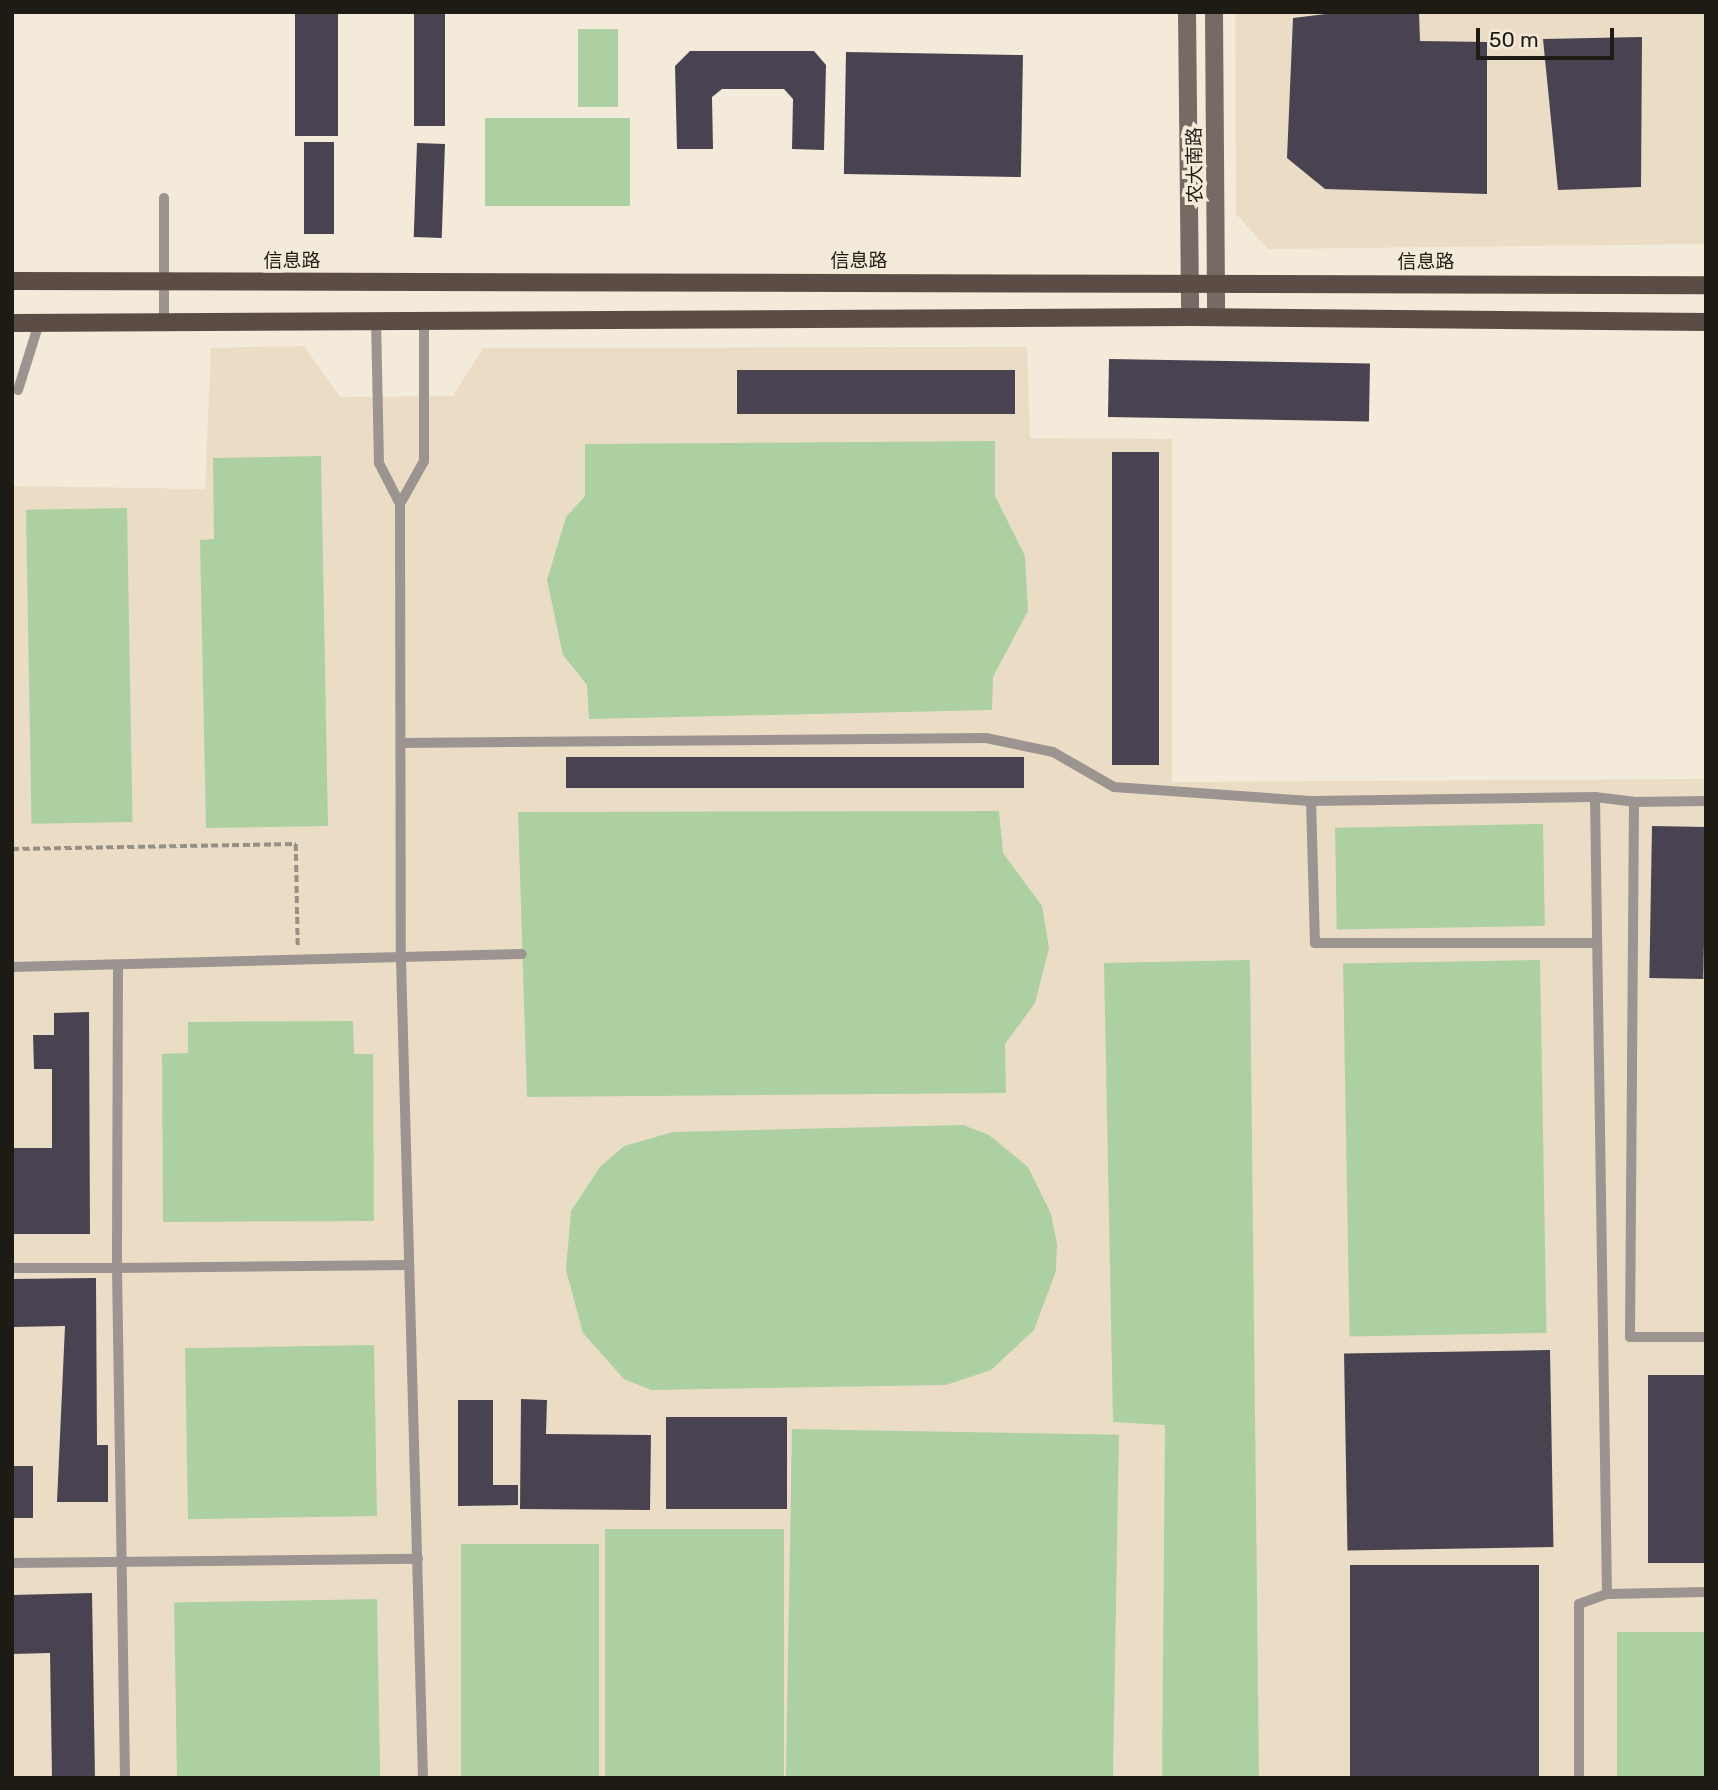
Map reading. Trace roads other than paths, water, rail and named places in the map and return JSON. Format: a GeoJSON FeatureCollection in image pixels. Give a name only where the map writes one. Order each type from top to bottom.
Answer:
{"type":"FeatureCollection","features":[{"type":"Feature","properties":{"kind":"main road","name":"农大南路"},"geometry":{"type":"LineString","coordinates":[[1186,12],[1190,317]]}},
{"type":"Feature","properties":{"kind":"main road","name":"农大南路"},"geometry":{"type":"LineString","coordinates":[[1214,12],[1216,317]]}},
{"type":"Feature","properties":{"kind":"main road","name":"信息路"},"geometry":{"type":"LineString","coordinates":[[12,281],[1706,285]]}},
{"type":"Feature","properties":{"kind":"main road"},"geometry":{"type":"LineString","coordinates":[[12,323],[1190,317],[1706,322]]}},
{"type":"Feature","properties":{"kind":"lane"},"geometry":{"type":"LineString","coordinates":[[164,198],[164,321]]}},
{"type":"Feature","properties":{"kind":"lane"},"geometry":{"type":"LineString","coordinates":[[376,320],[379,463],[400,504],[401,960],[423,1778]]}},
{"type":"Feature","properties":{"kind":"lane"},"geometry":{"type":"LineString","coordinates":[[400,504],[424,461],[425,320]]}},
{"type":"Feature","properties":{"kind":"lane"},"geometry":{"type":"LineString","coordinates":[[18,390],[40,323]]}},
{"type":"Feature","properties":{"kind":"lane"},"geometry":{"type":"LineString","coordinates":[[401,743],[986,738],[1053,752],[1114,787],[1311,801],[1595,797],[1634,802],[1706,801]]}},
{"type":"Feature","properties":{"kind":"lane"},"geometry":{"type":"LineString","coordinates":[[1595,797],[1606,1594]]}},
{"type":"Feature","properties":{"kind":"lane"},"geometry":{"type":"LineString","coordinates":[[1311,801],[1315,943],[1596,943]]}},
{"type":"Feature","properties":{"kind":"lane"},"geometry":{"type":"LineString","coordinates":[[1634,802],[1630,1337],[1706,1337]]}},
{"type":"Feature","properties":{"kind":"lane"},"geometry":{"type":"LineString","coordinates":[[12,967],[401,960],[522,954]]}},
{"type":"Feature","properties":{"kind":"lane"},"geometry":{"type":"LineString","coordinates":[[118,965],[118,1563],[125,1778]]}},
{"type":"Feature","properties":{"kind":"lane"},"geometry":{"type":"LineString","coordinates":[[12,1268],[410,1265]]}},
{"type":"Feature","properties":{"kind":"lane"},"geometry":{"type":"LineString","coordinates":[[12,1563],[418,1559]]}},
{"type":"Feature","properties":{"kind":"lane"},"geometry":{"type":"LineString","coordinates":[[1579,1778],[1579,1604],[1606,1594],[1706,1592]]}}]}
